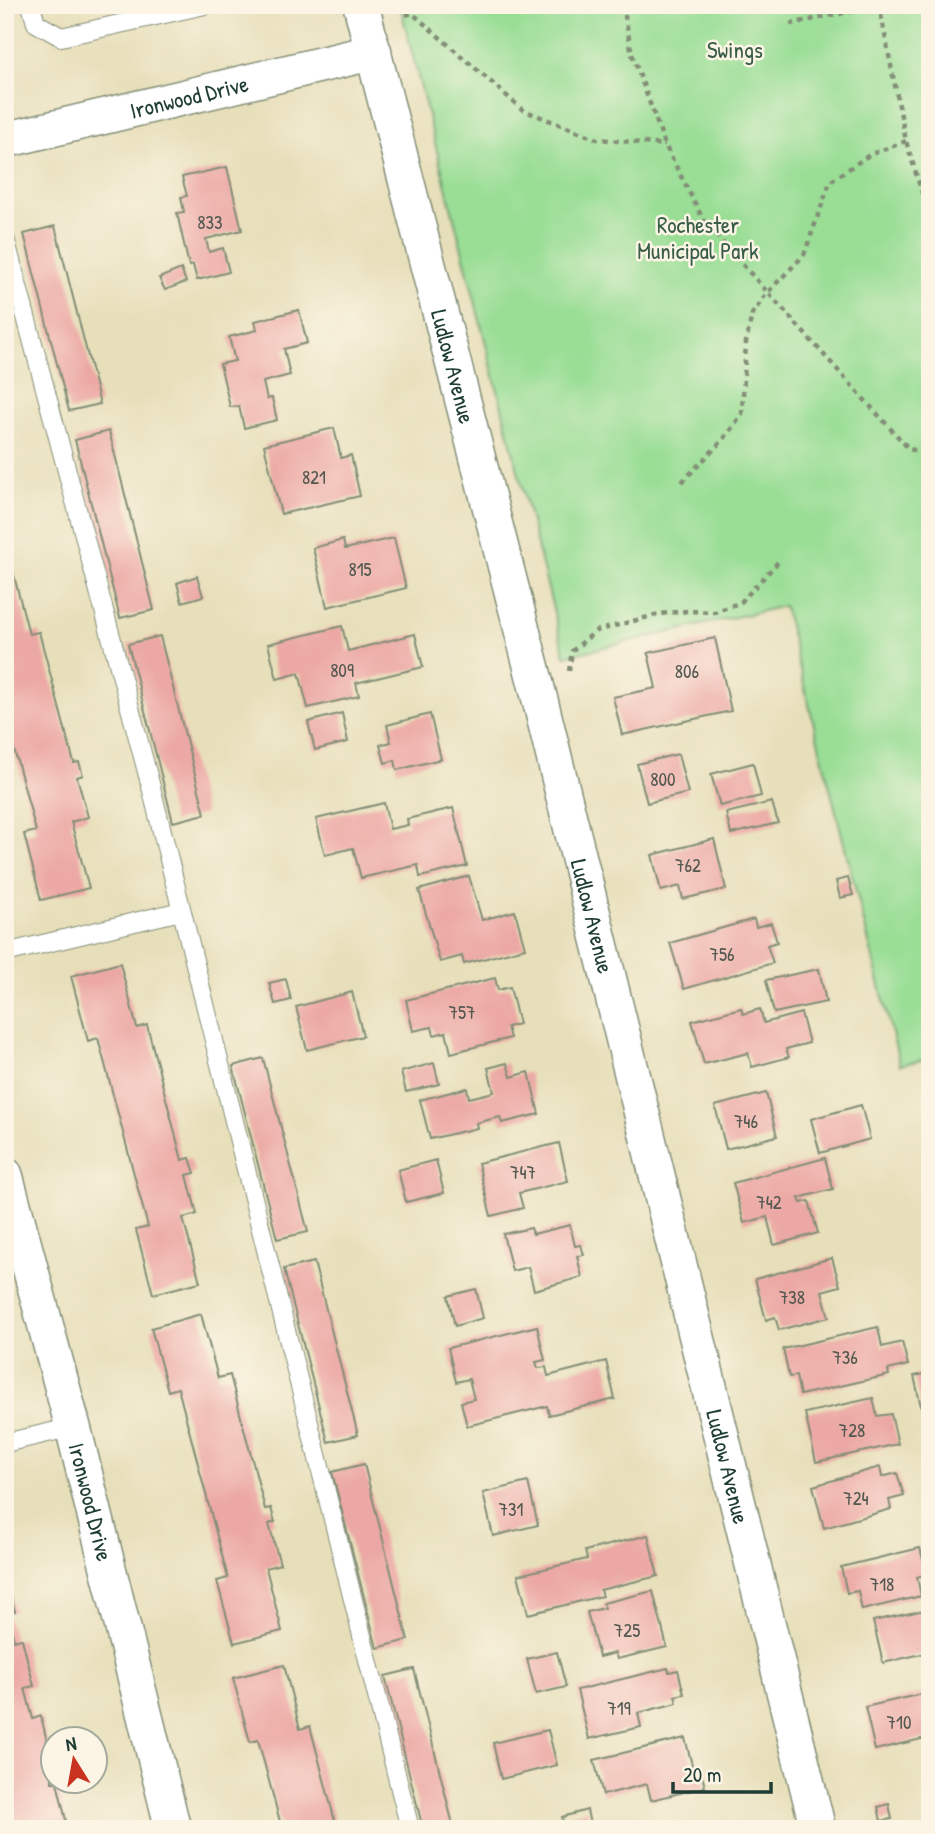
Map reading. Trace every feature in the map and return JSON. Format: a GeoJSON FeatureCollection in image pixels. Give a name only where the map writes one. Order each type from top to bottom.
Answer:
{"type":"FeatureCollection","features":[{"type":"Feature","properties":{"kind":"street","name":"Ludlow Avenue"},"geometry":{"type":"LineString","coordinates":[[361,5],[537,690],[818,1829]]}},
{"type":"Feature","properties":{"kind":"street","name":"Ironwood Drive"},"geometry":{"type":"LineString","coordinates":[[5,139],[374,52]]}},
{"type":"Feature","properties":{"kind":"street","name":"Ironwood Drive"},"geometry":{"type":"LineString","coordinates":[[5,1175],[73,1427],[173,1829]]}},
{"type":"Feature","properties":{"kind":"lane"},"geometry":{"type":"LineString","coordinates":[[31,5],[36,23],[61,37],[205,5]]}},
{"type":"Feature","properties":{"kind":"lane"},"geometry":{"type":"LineString","coordinates":[[5,238],[151,787],[410,1829]]}},
{"type":"Feature","properties":{"kind":"lane"},"geometry":{"type":"LineString","coordinates":[[5,953],[181,911]]}},
{"type":"Feature","properties":{"kind":"lane"},"geometry":{"type":"LineString","coordinates":[[5,1443],[73,1427]]}},
{"type":"Feature","properties":{"kind":"path"},"geometry":{"type":"LineString","coordinates":[[623,5],[632,54],[665,145],[705,223],[909,449],[930,453]]}},
{"type":"Feature","properties":{"kind":"path"},"geometry":{"type":"LineString","coordinates":[[790,24],[879,6],[906,141],[930,219]]}},
{"type":"Feature","properties":{"kind":"path"},"geometry":{"type":"LineString","coordinates":[[406,15],[412,13],[523,110],[597,139],[665,145]]}},
{"type":"Feature","properties":{"kind":"path"},"geometry":{"type":"LineString","coordinates":[[682,482],[723,440],[742,414],[746,342],[752,314],[767,293],[804,254],[830,182],[869,155],[906,141]]}},
{"type":"Feature","properties":{"kind":"path"},"geometry":{"type":"LineString","coordinates":[[569,674],[572,651],[596,631],[659,614],[715,612],[741,602],[778,562]]}},
{"type":"Feature","properties":{"kind":"green space","name":"Rochester Municipal Park"},"geometry":{"type":"Polygon","coordinates":[[[400,5],[930,5],[930,1058],[900,1065],[784,606],[565,656],[400,5]]]}},
{"type":"Feature","properties":{"kind":"building"},"geometry":{"type":"Polygon","coordinates":[[[227,167],[242,230],[206,239],[209,252],[223,248],[229,272],[197,280],[193,265],[189,266],[177,213],[184,212],[181,197],[187,196],[182,177],[227,167]]]}},
{"type":"Feature","properties":{"kind":"building"},"geometry":{"type":"Polygon","coordinates":[[[55,226],[100,404],[69,411],[24,234],[55,226]]]}},
{"type":"Feature","properties":{"kind":"building"},"geometry":{"type":"Polygon","coordinates":[[[181,269],[186,282],[165,290],[159,278],[181,269]]]}},
{"type":"Feature","properties":{"kind":"building"},"geometry":{"type":"Polygon","coordinates":[[[299,310],[307,343],[284,349],[290,375],[263,382],[267,399],[272,398],[277,420],[244,428],[239,406],[230,407],[220,364],[235,361],[229,337],[257,330],[255,321],[299,310]]]}},
{"type":"Feature","properties":{"kind":"building"},"geometry":{"type":"Polygon","coordinates":[[[334,428],[341,458],[351,455],[360,496],[281,514],[264,445],[334,428]]]}},
{"type":"Feature","properties":{"kind":"building"},"geometry":{"type":"Polygon","coordinates":[[[109,431],[154,610],[120,618],[75,440],[109,431]]]}},
{"type":"Feature","properties":{"kind":"building"},"geometry":{"type":"Polygon","coordinates":[[[394,538],[406,588],[327,607],[313,548],[343,540],[345,549],[394,538]]]}},
{"type":"Feature","properties":{"kind":"building"},"geometry":{"type":"Polygon","coordinates":[[[12,568],[29,634],[39,632],[74,763],[79,762],[83,775],[77,777],[88,817],[71,822],[89,888],[41,900],[24,834],[36,831],[5,716],[5,570],[12,568]]]}},
{"type":"Feature","properties":{"kind":"building"},"geometry":{"type":"Polygon","coordinates":[[[197,576],[203,596],[182,602],[177,583],[197,576]]]}},
{"type":"Feature","properties":{"kind":"building"},"geometry":{"type":"Polygon","coordinates":[[[342,626],[348,651],[415,634],[423,667],[356,683],[359,696],[308,708],[299,673],[277,679],[268,644],[342,626]]]}},
{"type":"Feature","properties":{"kind":"building"},"geometry":{"type":"Polygon","coordinates":[[[160,636],[205,814],[173,822],[128,644],[160,636]]]}},
{"type":"Feature","properties":{"kind":"building"},"geometry":{"type":"Polygon","coordinates":[[[715,638],[731,711],[622,735],[613,697],[656,688],[648,653],[715,638]]]}},
{"type":"Feature","properties":{"kind":"building"},"geometry":{"type":"Polygon","coordinates":[[[342,713],[348,742],[315,750],[308,722],[342,713]]]}},
{"type":"Feature","properties":{"kind":"building"},"geometry":{"type":"Polygon","coordinates":[[[430,714],[441,759],[397,770],[395,760],[385,763],[380,745],[391,742],[387,725],[430,714]]]}},
{"type":"Feature","properties":{"kind":"building"},"geometry":{"type":"Polygon","coordinates":[[[678,754],[688,793],[647,803],[637,764],[678,754]]]}},
{"type":"Feature","properties":{"kind":"building"},"geometry":{"type":"Polygon","coordinates":[[[753,763],[761,796],[720,806],[711,774],[753,763]]]}},
{"type":"Feature","properties":{"kind":"building"},"geometry":{"type":"Polygon","coordinates":[[[772,802],[778,823],[731,834],[726,813],[772,802]]]}},
{"type":"Feature","properties":{"kind":"building"},"geometry":{"type":"Polygon","coordinates":[[[384,803],[390,829],[408,825],[407,819],[453,808],[467,866],[420,877],[418,865],[361,878],[353,848],[325,855],[316,819],[384,803]]]}},
{"type":"Feature","properties":{"kind":"building"},"geometry":{"type":"Polygon","coordinates":[[[714,839],[726,889],[683,899],[680,886],[661,891],[652,855],[714,839]]]}},
{"type":"Feature","properties":{"kind":"building"},"geometry":{"type":"Polygon","coordinates":[[[469,876],[482,920],[515,911],[525,948],[464,964],[462,956],[440,962],[419,890],[469,876]]]}},
{"type":"Feature","properties":{"kind":"building"},"geometry":{"type":"Polygon","coordinates":[[[848,878],[853,895],[840,898],[836,881],[848,878]]]}},
{"type":"Feature","properties":{"kind":"building"},"geometry":{"type":"Polygon","coordinates":[[[754,919],[756,927],[771,923],[777,942],[767,945],[773,963],[684,989],[670,943],[754,919]]]}},
{"type":"Feature","properties":{"kind":"building"},"geometry":{"type":"Polygon","coordinates":[[[120,963],[137,1028],[147,1025],[182,1160],[190,1158],[195,1173],[187,1175],[197,1214],[183,1218],[200,1282],[153,1294],[136,1230],[148,1227],[98,1038],[88,1041],[71,976],[120,963]]]}},
{"type":"Feature","properties":{"kind":"building"},"geometry":{"type":"Polygon","coordinates":[[[819,969],[826,1002],[774,1013],[766,980],[819,969]]]}},
{"type":"Feature","properties":{"kind":"building"},"geometry":{"type":"Polygon","coordinates":[[[495,978],[498,990],[510,987],[519,1024],[507,1027],[510,1038],[451,1053],[446,1032],[434,1035],[432,1027],[413,1031],[406,1000],[495,978]]]}},
{"type":"Feature","properties":{"kind":"building"},"geometry":{"type":"Polygon","coordinates":[[[286,979],[291,1000],[275,1004],[269,983],[286,979]]]}},
{"type":"Feature","properties":{"kind":"building"},"geometry":{"type":"Polygon","coordinates":[[[352,992],[363,1036],[307,1050],[296,1007],[352,992]]]}},
{"type":"Feature","properties":{"kind":"building"},"geometry":{"type":"Polygon","coordinates":[[[741,1008],[743,1014],[760,1009],[764,1023],[801,1013],[809,1043],[786,1049],[789,1057],[752,1067],[748,1053],[704,1064],[692,1021],[741,1008]]]}},
{"type":"Feature","properties":{"kind":"building"},"geometry":{"type":"Polygon","coordinates":[[[263,1058],[308,1232],[277,1239],[233,1066],[263,1058]]]}},
{"type":"Feature","properties":{"kind":"building"},"geometry":{"type":"Polygon","coordinates":[[[434,1063],[439,1084],[406,1092],[401,1072],[434,1063]]]}},
{"type":"Feature","properties":{"kind":"building"},"geometry":{"type":"Polygon","coordinates":[[[507,1063],[511,1077],[529,1072],[539,1114],[502,1123],[500,1117],[476,1123],[477,1128],[430,1139],[420,1100],[467,1088],[469,1098],[494,1092],[488,1068],[507,1063]]]}},
{"type":"Feature","properties":{"kind":"building"},"geometry":{"type":"Polygon","coordinates":[[[766,1093],[777,1136],[726,1149],[715,1106],[766,1093]]]}},
{"type":"Feature","properties":{"kind":"building"},"geometry":{"type":"Polygon","coordinates":[[[861,1105],[870,1139],[820,1153],[811,1119],[861,1105]]]}},
{"type":"Feature","properties":{"kind":"building"},"geometry":{"type":"Polygon","coordinates":[[[559,1143],[568,1181],[519,1193],[523,1208],[491,1216],[478,1163],[559,1143]]]}},
{"type":"Feature","properties":{"kind":"building"},"geometry":{"type":"Polygon","coordinates":[[[825,1158],[833,1189],[799,1198],[801,1203],[809,1201],[818,1233],[774,1245],[767,1217],[744,1223],[733,1183],[825,1158]]]}},
{"type":"Feature","properties":{"kind":"building"},"geometry":{"type":"Polygon","coordinates":[[[436,1160],[444,1193],[406,1202],[398,1170],[436,1160]]]}},
{"type":"Feature","properties":{"kind":"building"},"geometry":{"type":"Polygon","coordinates":[[[570,1225],[575,1246],[581,1245],[584,1255],[577,1256],[582,1277],[534,1290],[528,1267],[512,1271],[503,1234],[531,1228],[533,1234],[570,1225]]]}},
{"type":"Feature","properties":{"kind":"building"},"geometry":{"type":"Polygon","coordinates":[[[832,1258],[840,1286],[822,1291],[829,1317],[779,1330],[775,1317],[766,1320],[755,1279],[832,1258]]]}},
{"type":"Feature","properties":{"kind":"building"},"geometry":{"type":"Polygon","coordinates":[[[314,1262],[358,1435],[328,1442],[284,1269],[314,1262]]]}},
{"type":"Feature","properties":{"kind":"building"},"geometry":{"type":"Polygon","coordinates":[[[476,1289],[483,1318],[455,1326],[448,1296],[476,1289]]]}},
{"type":"Feature","properties":{"kind":"building"},"geometry":{"type":"Polygon","coordinates":[[[201,1314],[218,1378],[230,1375],[265,1509],[271,1508],[275,1522],[269,1524],[280,1564],[266,1568],[282,1631],[234,1643],[217,1581],[228,1578],[178,1388],[168,1391],[151,1328],[201,1314]]]}},
{"type":"Feature","properties":{"kind":"building"},"geometry":{"type":"Polygon","coordinates":[[[537,1326],[545,1360],[536,1362],[538,1368],[546,1367],[548,1376],[606,1361],[615,1399],[549,1415],[547,1406],[467,1426],[461,1402],[474,1399],[469,1379],[456,1382],[448,1348],[537,1326]]]}},
{"type":"Feature","properties":{"kind":"building"},"geometry":{"type":"Polygon","coordinates":[[[878,1327],[882,1347],[902,1342],[908,1365],[888,1370],[889,1375],[800,1395],[796,1376],[789,1377],[783,1349],[878,1327]]]}},
{"type":"Feature","properties":{"kind":"building"},"geometry":{"type":"Polygon","coordinates":[[[930,1373],[930,1409],[922,1411],[914,1376],[930,1373]]]}},
{"type":"Feature","properties":{"kind":"building"},"geometry":{"type":"Polygon","coordinates":[[[873,1398],[877,1416],[891,1414],[898,1444],[816,1462],[805,1413],[873,1398]]]}},
{"type":"Feature","properties":{"kind":"building"},"geometry":{"type":"Polygon","coordinates":[[[364,1464],[408,1640],[377,1648],[332,1472],[364,1464]]]}},
{"type":"Feature","properties":{"kind":"building"},"geometry":{"type":"Polygon","coordinates":[[[880,1467],[882,1477],[897,1473],[904,1496],[889,1500],[891,1509],[824,1528],[813,1486],[880,1467]]]}},
{"type":"Feature","properties":{"kind":"building"},"geometry":{"type":"Polygon","coordinates":[[[528,1482],[538,1525],[493,1536],[483,1493],[528,1482]]]}},
{"type":"Feature","properties":{"kind":"building"},"geometry":{"type":"Polygon","coordinates":[[[648,1535],[658,1576],[600,1590],[602,1596],[528,1614],[518,1575],[587,1559],[585,1551],[648,1535]]]}},
{"type":"Feature","properties":{"kind":"building"},"geometry":{"type":"Polygon","coordinates":[[[920,1548],[927,1574],[917,1577],[921,1596],[862,1610],[858,1591],[847,1593],[841,1567],[920,1548]]]}},
{"type":"Feature","properties":{"kind":"building"},"geometry":{"type":"Polygon","coordinates":[[[5,1575],[15,1611],[7,1613],[14,1640],[22,1639],[34,1686],[25,1688],[33,1719],[41,1716],[43,1726],[38,1726],[38,1796],[60,1796],[68,1829],[5,1829],[5,1575]]]}},
{"type":"Feature","properties":{"kind":"building"},"geometry":{"type":"Polygon","coordinates":[[[653,1591],[667,1647],[617,1659],[615,1653],[599,1657],[587,1612],[604,1608],[603,1603],[653,1591]]]}},
{"type":"Feature","properties":{"kind":"building"},"geometry":{"type":"Polygon","coordinates":[[[930,1609],[930,1652],[883,1663],[873,1621],[930,1609]]]}},
{"type":"Feature","properties":{"kind":"building"},"geometry":{"type":"Polygon","coordinates":[[[557,1652],[566,1687],[536,1694],[527,1659],[557,1652]]]}},
{"type":"Feature","properties":{"kind":"building"},"geometry":{"type":"Polygon","coordinates":[[[284,1665],[300,1729],[310,1726],[337,1829],[282,1829],[258,1740],[250,1742],[233,1678],[284,1665]]]}},
{"type":"Feature","properties":{"kind":"building"},"geometry":{"type":"Polygon","coordinates":[[[668,1668],[669,1672],[678,1670],[684,1694],[675,1696],[677,1703],[638,1713],[641,1727],[589,1739],[577,1690],[668,1668]]]}},
{"type":"Feature","properties":{"kind":"building"},"geometry":{"type":"Polygon","coordinates":[[[414,1669],[454,1829],[423,1829],[385,1676],[414,1669]]]}},
{"type":"Feature","properties":{"kind":"building"},"geometry":{"type":"Polygon","coordinates":[[[930,1692],[930,1737],[875,1750],[865,1707],[930,1692]]]}},
{"type":"Feature","properties":{"kind":"building"},"geometry":{"type":"Polygon","coordinates":[[[548,1730],[557,1765],[501,1779],[493,1743],[548,1730]]]}},
{"type":"Feature","properties":{"kind":"building"},"geometry":{"type":"Polygon","coordinates":[[[685,1738],[693,1769],[700,1767],[705,1787],[651,1800],[647,1784],[603,1795],[594,1760],[685,1738]]]}},
{"type":"Feature","properties":{"kind":"building"},"geometry":{"type":"Polygon","coordinates":[[[889,1804],[892,1819],[881,1821],[878,1807],[889,1804]]]}},
{"type":"Feature","properties":{"kind":"building"},"geometry":{"type":"Polygon","coordinates":[[[587,1810],[591,1829],[565,1829],[562,1817],[587,1810]]]}},
{"type":"Feature","properties":{"kind":"park label","name":"Swings"},"geometry":{"type":"Point","coordinates":[735,49]}}]}
